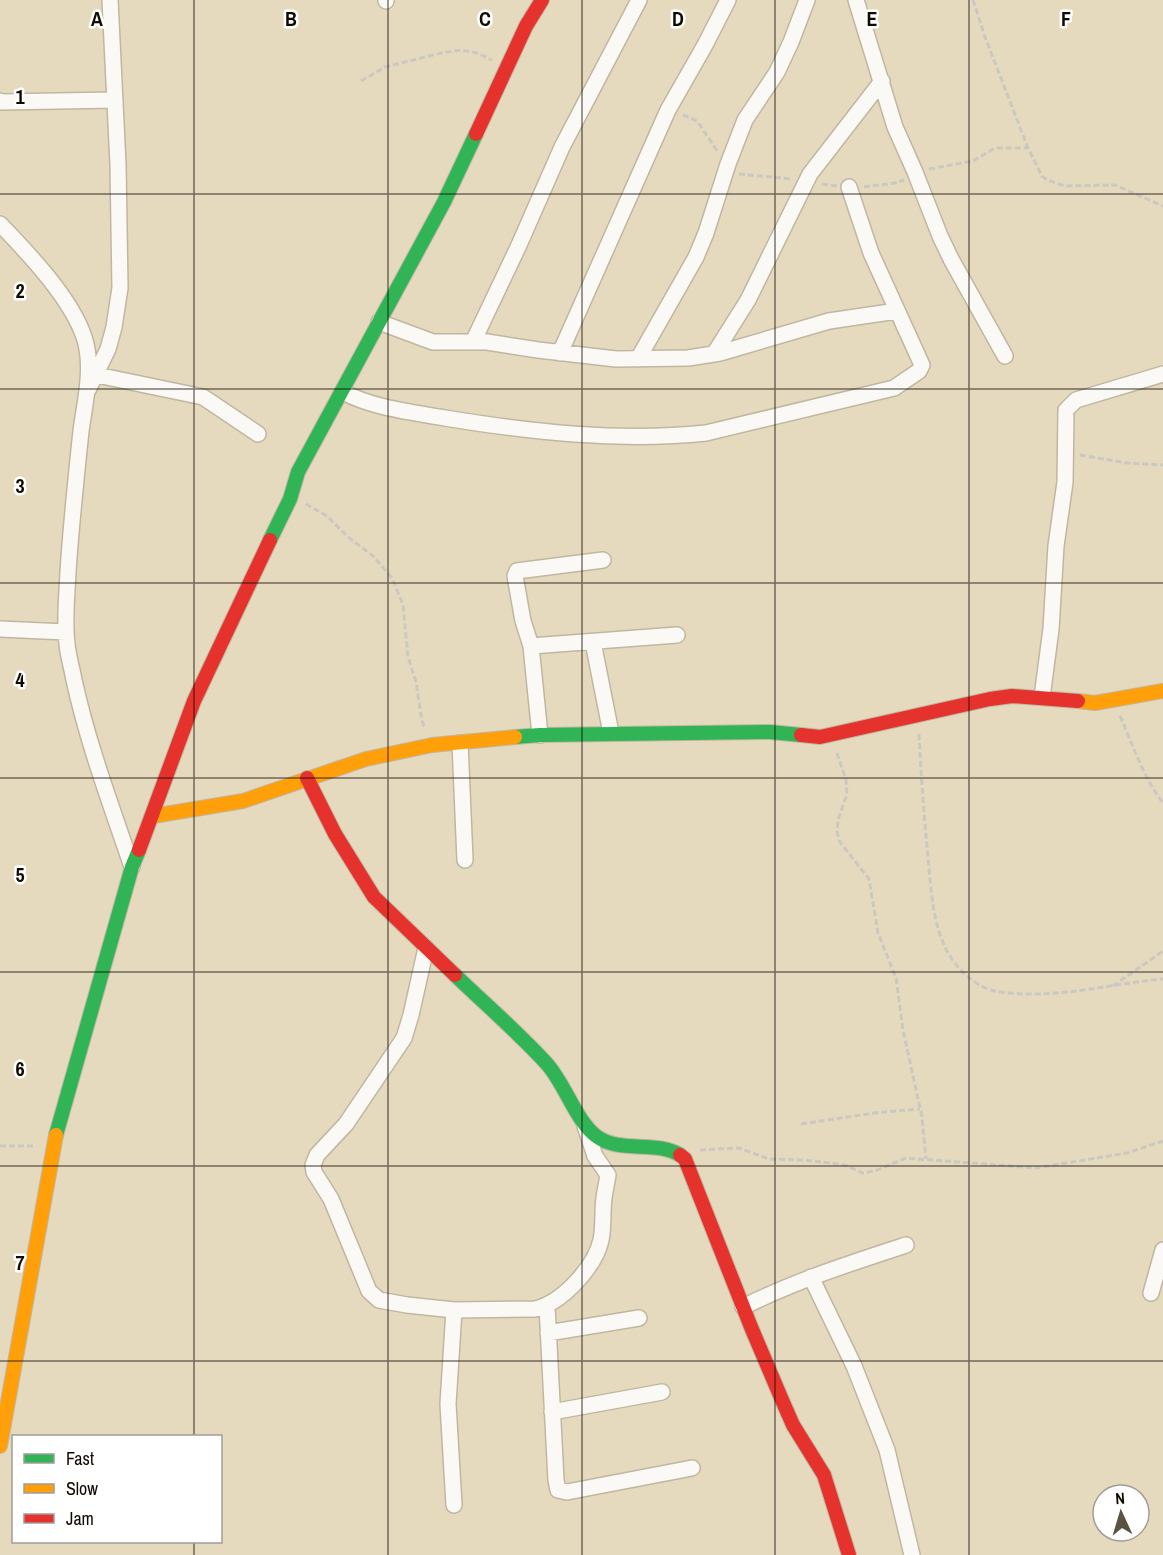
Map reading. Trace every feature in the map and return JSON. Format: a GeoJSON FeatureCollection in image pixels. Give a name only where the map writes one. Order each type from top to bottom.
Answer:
{"type":"FeatureCollection","features":[{"type":"Feature","properties":{"kind":"street"},"geometry":{"type":"LineString","coordinates":[[87,391],[108,349],[120,288],[118,164],[110,0]]}},
{"type":"Feature","properties":{"kind":"street"},"geometry":{"type":"LineString","coordinates":[[0,1446],[53,1146],[132,867],[153,816],[194,701],[290,499],[298,472],[444,202],[526,26],[542,0]]}},
{"type":"Feature","properties":{"kind":"street"},"geometry":{"type":"LineString","coordinates":[[473,342],[562,147],[639,0]]}},
{"type":"Feature","properties":{"kind":"street"},"geometry":{"type":"LineString","coordinates":[[560,353],[668,110],[728,0]]}},
{"type":"Feature","properties":{"kind":"street"},"geometry":{"type":"LineString","coordinates":[[638,359],[696,256],[745,120],[777,72],[807,0]]}},
{"type":"Feature","properties":{"kind":"street"},"geometry":{"type":"LineString","coordinates":[[856,0],[895,127],[951,259],[1005,357]]}},
{"type":"Feature","properties":{"kind":"street"},"geometry":{"type":"LineString","coordinates":[[714,354],[748,300],[806,182],[882,81]]}},
{"type":"Feature","properties":{"kind":"street"},"geometry":{"type":"LineString","coordinates":[[0,101],[114,100]]}},
{"type":"Feature","properties":{"kind":"street"},"geometry":{"type":"LineString","coordinates":[[343,392],[359,401],[501,427],[602,435],[684,435],[706,433],[890,390],[919,371],[922,365],[871,253],[849,187]]}},
{"type":"Feature","properties":{"kind":"street"},"geometry":{"type":"LineString","coordinates":[[0,224],[23,248],[66,301],[78,321],[87,351],[87,391],[69,553],[66,632],[69,656],[86,729],[132,867]]}},
{"type":"Feature","properties":{"kind":"street"},"geometry":{"type":"LineString","coordinates":[[379,322],[433,342],[487,342],[616,359],[688,358],[714,354],[829,321],[897,310]]}},
{"type":"Feature","properties":{"kind":"street"},"geometry":{"type":"LineString","coordinates":[[1042,697],[1051,629],[1056,546],[1063,506],[1066,453],[1064,422],[1068,407],[1076,400],[1163,374]]}},
{"type":"Feature","properties":{"kind":"street"},"geometry":{"type":"LineString","coordinates":[[97,375],[203,397],[258,434]]}},
{"type":"Feature","properties":{"kind":"street"},"geometry":{"type":"LineString","coordinates":[[540,735],[531,646],[515,576],[517,571],[603,560]]}},
{"type":"Feature","properties":{"kind":"street"},"geometry":{"type":"LineString","coordinates":[[0,629],[66,632]]}},
{"type":"Feature","properties":{"kind":"street"},"geometry":{"type":"LineString","coordinates":[[531,646],[677,635]]}},
{"type":"Feature","properties":{"kind":"street"},"geometry":{"type":"LineString","coordinates":[[593,642],[611,733]]}},
{"type":"Feature","properties":{"kind":"street"},"geometry":{"type":"LineString","coordinates":[[153,816],[243,801],[366,759],[432,745],[540,735],[611,733],[770,732],[808,737],[830,735],[918,714],[1012,696],[1095,703],[1163,692]]}},
{"type":"Feature","properties":{"kind":"street"},"geometry":{"type":"LineString","coordinates":[[460,743],[465,860]]}},
{"type":"Feature","properties":{"kind":"street"},"geometry":{"type":"LineString","coordinates":[[307,778],[335,834],[374,897],[548,1065],[593,1136],[600,1141],[678,1153],[687,1164],[743,1307],[793,1425],[824,1475],[849,1555]]}},
{"type":"Feature","properties":{"kind":"street"},"geometry":{"type":"LineString","coordinates":[[426,948],[404,1038],[346,1124],[317,1155],[313,1165],[314,1172],[331,1199],[369,1291],[386,1303],[454,1310],[535,1309],[558,1300],[583,1272],[597,1252],[602,1238],[603,1198],[608,1174],[595,1156],[584,1123]]}},
{"type":"Feature","properties":{"kind":"street"},"geometry":{"type":"LineString","coordinates":[[743,1307],[810,1277],[906,1245]]}},
{"type":"Feature","properties":{"kind":"street"},"geometry":{"type":"LineString","coordinates":[[1150,1293],[1163,1250]]}},
{"type":"Feature","properties":{"kind":"street"},"geometry":{"type":"LineString","coordinates":[[810,1277],[854,1366],[887,1450],[912,1555]]}},
{"type":"Feature","properties":{"kind":"street"},"geometry":{"type":"LineString","coordinates":[[547,1306],[558,1490],[567,1492],[692,1467]]}},
{"type":"Feature","properties":{"kind":"street"},"geometry":{"type":"LineString","coordinates":[[454,1310],[448,1404],[454,1505]]}},
{"type":"Feature","properties":{"kind":"street"},"geometry":{"type":"LineString","coordinates":[[548,1333],[639,1318]]}},
{"type":"Feature","properties":{"kind":"street"},"geometry":{"type":"LineString","coordinates":[[552,1412],[662,1392]]}},
{"type":"Feature","properties":{"kind":"path"},"geometry":{"type":"LineString","coordinates":[[973,0],[1028,148],[1042,176],[1065,186],[1115,185],[1163,206]]}},
{"type":"Feature","properties":{"kind":"path"},"geometry":{"type":"LineString","coordinates":[[361,81],[385,67],[461,50],[477,53],[507,68]]}},
{"type":"Feature","properties":{"kind":"path"},"geometry":{"type":"LineString","coordinates":[[668,110],[697,121],[738,174],[778,176],[806,182]]}},
{"type":"Feature","properties":{"kind":"path"},"geometry":{"type":"LineString","coordinates":[[915,172],[973,161],[994,148],[1028,148]]}},
{"type":"Feature","properties":{"kind":"path"},"geometry":{"type":"LineString","coordinates":[[1066,453],[1128,463],[1163,465]]}},
{"type":"Feature","properties":{"kind":"path"},"geometry":{"type":"LineString","coordinates":[[290,499],[315,508],[327,516],[348,537],[373,556],[392,578],[403,605],[408,657],[416,682],[422,721],[432,745]]}},
{"type":"Feature","properties":{"kind":"path"},"geometry":{"type":"LineString","coordinates":[[1113,700],[1152,789],[1163,803]]}},
{"type":"Feature","properties":{"kind":"path"},"geometry":{"type":"LineString","coordinates":[[918,714],[923,807],[933,907],[947,951],[963,973],[992,991],[1028,994],[1112,987],[1163,979]]}},
{"type":"Feature","properties":{"kind":"path"},"geometry":{"type":"LineString","coordinates":[[830,735],[846,780],[847,794],[838,820],[837,832],[840,842],[869,879],[878,933],[896,978],[903,1030],[920,1109],[926,1159]]}},
{"type":"Feature","properties":{"kind":"path"},"geometry":{"type":"LineString","coordinates":[[1112,987],[1163,951]]}},
{"type":"Feature","properties":{"kind":"path"},"geometry":{"type":"LineString","coordinates":[[801,1124],[920,1109]]}},
{"type":"Feature","properties":{"kind":"path"},"geometry":{"type":"LineString","coordinates":[[678,1153],[739,1148],[769,1159],[830,1163],[862,1173],[876,1171],[906,1158],[1036,1168],[1127,1153],[1163,1141]]}},
{"type":"Feature","properties":{"kind":"path"},"geometry":{"type":"LineString","coordinates":[[0,1146],[53,1146]]}},
{"type":"Feature","properties":{"kind":"traffic: fast"},"geometry":{"type":"LineString","coordinates":[[270,540],[290,499],[298,472],[444,202],[476,134]]}},
{"type":"Feature","properties":{"kind":"traffic: fast"},"geometry":{"type":"LineString","coordinates":[[515,737],[770,732],[801,735]]}},
{"type":"Feature","properties":{"kind":"traffic: fast"},"geometry":{"type":"LineString","coordinates":[[56,1135],[132,867],[139,850]]}},
{"type":"Feature","properties":{"kind":"traffic: fast"},"geometry":{"type":"LineString","coordinates":[[455,975],[547,1064],[582,1121],[596,1136],[616,1144],[660,1148],[680,1155]]}},
{"type":"Feature","properties":{"kind":"traffic: slow"},"geometry":{"type":"LineString","coordinates":[[1078,701],[1095,703],[1163,691]]}},
{"type":"Feature","properties":{"kind":"traffic: slow"},"geometry":{"type":"LineString","coordinates":[[153,816],[243,801],[366,759],[432,745],[515,737]]}},
{"type":"Feature","properties":{"kind":"traffic: slow"},"geometry":{"type":"LineString","coordinates":[[0,1446],[56,1135]]}},
{"type":"Feature","properties":{"kind":"traffic: jam"},"geometry":{"type":"LineString","coordinates":[[476,134],[526,26],[542,0]]}},
{"type":"Feature","properties":{"kind":"traffic: jam"},"geometry":{"type":"LineString","coordinates":[[139,850],[194,701],[270,540]]}},
{"type":"Feature","properties":{"kind":"traffic: jam"},"geometry":{"type":"LineString","coordinates":[[801,735],[820,737],[1012,696],[1078,701]]}},
{"type":"Feature","properties":{"kind":"traffic: jam"},"geometry":{"type":"LineString","coordinates":[[307,778],[335,834],[374,897],[455,975]]}},
{"type":"Feature","properties":{"kind":"traffic: jam"},"geometry":{"type":"LineString","coordinates":[[680,1155],[685,1159],[751,1327],[793,1425],[824,1475],[849,1555]]}}]}
